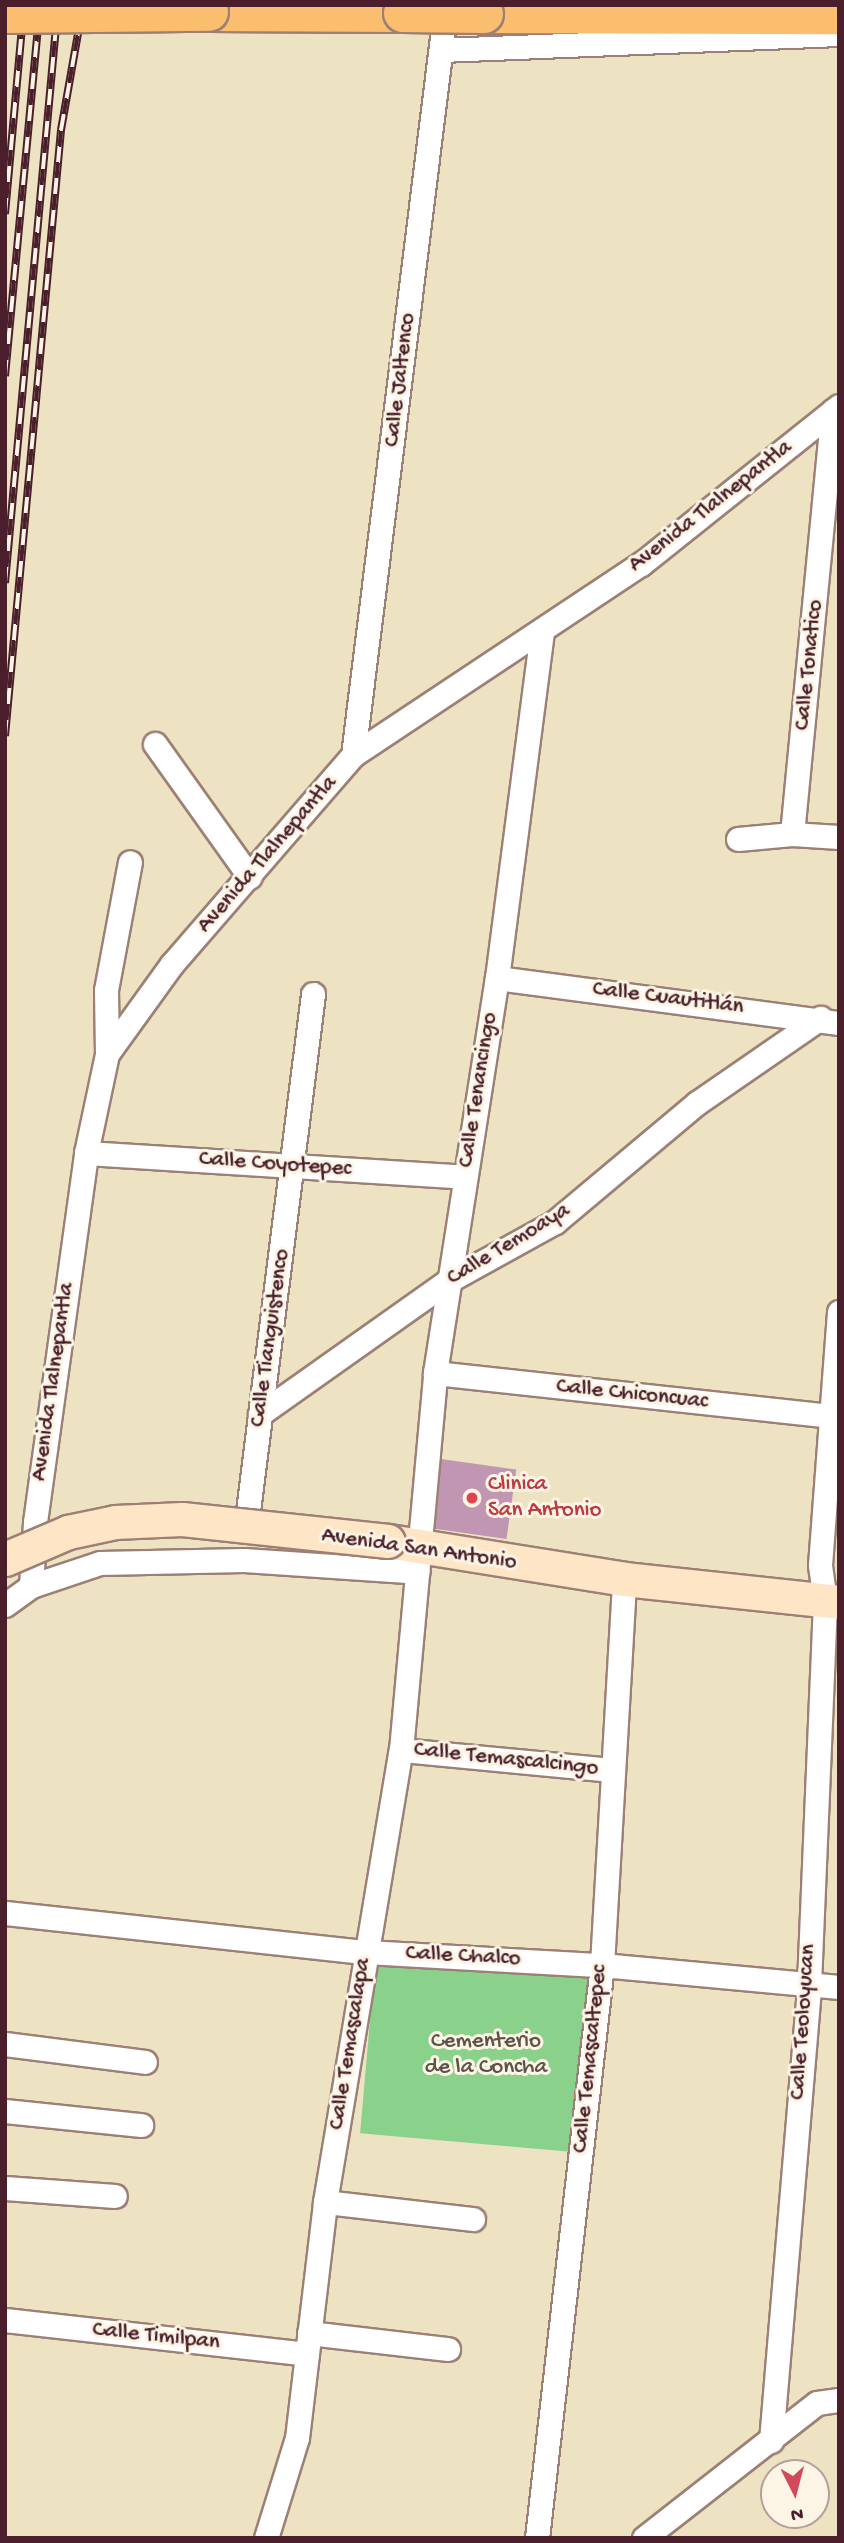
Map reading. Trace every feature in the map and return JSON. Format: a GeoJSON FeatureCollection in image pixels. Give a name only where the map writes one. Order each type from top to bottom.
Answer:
{"type":"FeatureCollection","features":[{"type":"Feature","properties":{"kind":"highway"},"geometry":{"type":"LineString","coordinates":[[5,14],[209,12],[839,15]]}},
{"type":"Feature","properties":{"kind":"main road","name":"Avenida San Antonio"},"geometry":{"type":"LineString","coordinates":[[5,1559],[68,1532],[115,1521],[182,1519],[408,1554],[832,1602]]}},
{"type":"Feature","properties":{"kind":"street","name":"Calle Jaltenco"},"geometry":{"type":"LineString","coordinates":[[354,755],[446,5]]}},
{"type":"Feature","properties":{"kind":"street"},"geometry":{"type":"LineString","coordinates":[[441,50],[839,34]]}},
{"type":"Feature","properties":{"kind":"street","name":"Avenida Tlalnepantla"},"geometry":{"type":"LineString","coordinates":[[31,1586],[35,1522],[86,1153],[107,1054],[172,964],[354,755],[641,564],[836,409]]}},
{"type":"Feature","properties":{"kind":"street","name":"Calle Tonatico"},"geometry":{"type":"LineString","coordinates":[[792,834],[830,570],[836,409]]}},
{"type":"Feature","properties":{"kind":"street","name":"Calle Tenancingo"},"geometry":{"type":"LineString","coordinates":[[408,1554],[448,1281],[497,978],[542,632]]}},
{"type":"Feature","properties":{"kind":"street"},"geometry":{"type":"LineString","coordinates":[[155,744],[250,877]]}},
{"type":"Feature","properties":{"kind":"street"},"geometry":{"type":"LineString","coordinates":[[738,839],[792,834],[839,837]]}},
{"type":"Feature","properties":{"kind":"street"},"geometry":{"type":"LineString","coordinates":[[107,1054],[106,990],[130,862]]}},
{"type":"Feature","properties":{"kind":"street","name":"Calle Cuautitlán"},"geometry":{"type":"LineString","coordinates":[[497,978],[829,1020]]}},
{"type":"Feature","properties":{"kind":"street","name":"Calle Tianguistenco"},"geometry":{"type":"LineString","coordinates":[[248,1511],[294,1166],[313,994]]}},
{"type":"Feature","properties":{"kind":"street","name":"Calle Temoaya"},"geometry":{"type":"LineString","coordinates":[[260,1414],[448,1281],[555,1222],[697,1102],[829,1020]]}},
{"type":"Feature","properties":{"kind":"street","name":"Calle Coyotepec"},"geometry":{"type":"LineString","coordinates":[[86,1153],[464,1178]]}},
{"type":"Feature","properties":{"kind":"street","name":"Calle Teoloyucan"},"geometry":{"type":"LineString","coordinates":[[771,2441],[808,1984],[832,1602],[820,1566],[828,1416],[839,1312]]}},
{"type":"Feature","properties":{"kind":"street","name":"Calle Chiconcuac"},"geometry":{"type":"LineString","coordinates":[[435,1373],[828,1416]]}},
{"type":"Feature","properties":{"kind":"street","name":"Avenida San Antonio"},"geometry":{"type":"LineString","coordinates":[[5,1605],[31,1586],[100,1563],[408,1554]]}},
{"type":"Feature","properties":{"kind":"street","name":"Calle Temascalapa"},"geometry":{"type":"LineString","coordinates":[[266,2538],[297,2438],[325,2202],[401,1749],[408,1554]]}},
{"type":"Feature","properties":{"kind":"street","name":"Calle Temascaltepec"},"geometry":{"type":"LineString","coordinates":[[537,2538],[602,1965],[611,1770],[624,1579]]}},
{"type":"Feature","properties":{"kind":"street","name":"Calle Temascalcingo"},"geometry":{"type":"LineString","coordinates":[[401,1749],[611,1770]]}},
{"type":"Feature","properties":{"kind":"street","name":"Calle Chalco"},"geometry":{"type":"LineString","coordinates":[[5,1913],[366,1952],[602,1965],[839,1987]]}},
{"type":"Feature","properties":{"kind":"street"},"geometry":{"type":"LineString","coordinates":[[5,2044],[145,2062]]}},
{"type":"Feature","properties":{"kind":"street"},"geometry":{"type":"LineString","coordinates":[[5,2111],[141,2125]]}},
{"type":"Feature","properties":{"kind":"street"},"geometry":{"type":"LineString","coordinates":[[5,2188],[115,2196]]}},
{"type":"Feature","properties":{"kind":"street"},"geometry":{"type":"LineString","coordinates":[[325,2202],[473,2219]]}},
{"type":"Feature","properties":{"kind":"street","name":"Calle Timilpan"},"geometry":{"type":"LineString","coordinates":[[5,2320],[308,2344],[448,2349]]}},
{"type":"Feature","properties":{"kind":"street"},"geometry":{"type":"LineString","coordinates":[[644,2538],[771,2441],[832,2400]]}},
{"type":"Feature","properties":{"kind":"green space","name":"Cementerio de la Concha"},"geometry":{"type":"Polygon","coordinates":[[[376,1952],[589,1971],[573,2152],[360,2133],[376,1952]]]}},
{"type":"Feature","properties":{"kind":"building","name":"Clinica San Antonio"},"geometry":{"type":"Polygon","coordinates":[[[441,1459],[516,1470],[507,1539],[431,1528],[441,1459]]]}},
{"type":"Feature","properties":{"kind":"railway"},"geometry":{"type":"LineString","coordinates":[[5,214],[24,5]]}},
{"type":"Feature","properties":{"kind":"railway"},"geometry":{"type":"LineString","coordinates":[[5,376],[40,5]]}},
{"type":"Feature","properties":{"kind":"railway"},"geometry":{"type":"LineString","coordinates":[[5,583],[58,5]]}},
{"type":"Feature","properties":{"kind":"railway"},"geometry":{"type":"LineString","coordinates":[[5,736],[61,130],[83,5]]}},
{"type":"Feature","properties":{"kind":"place","name":"Clinica San Antonio"},"geometry":{"type":"Point","coordinates":[472,1498]}}]}
